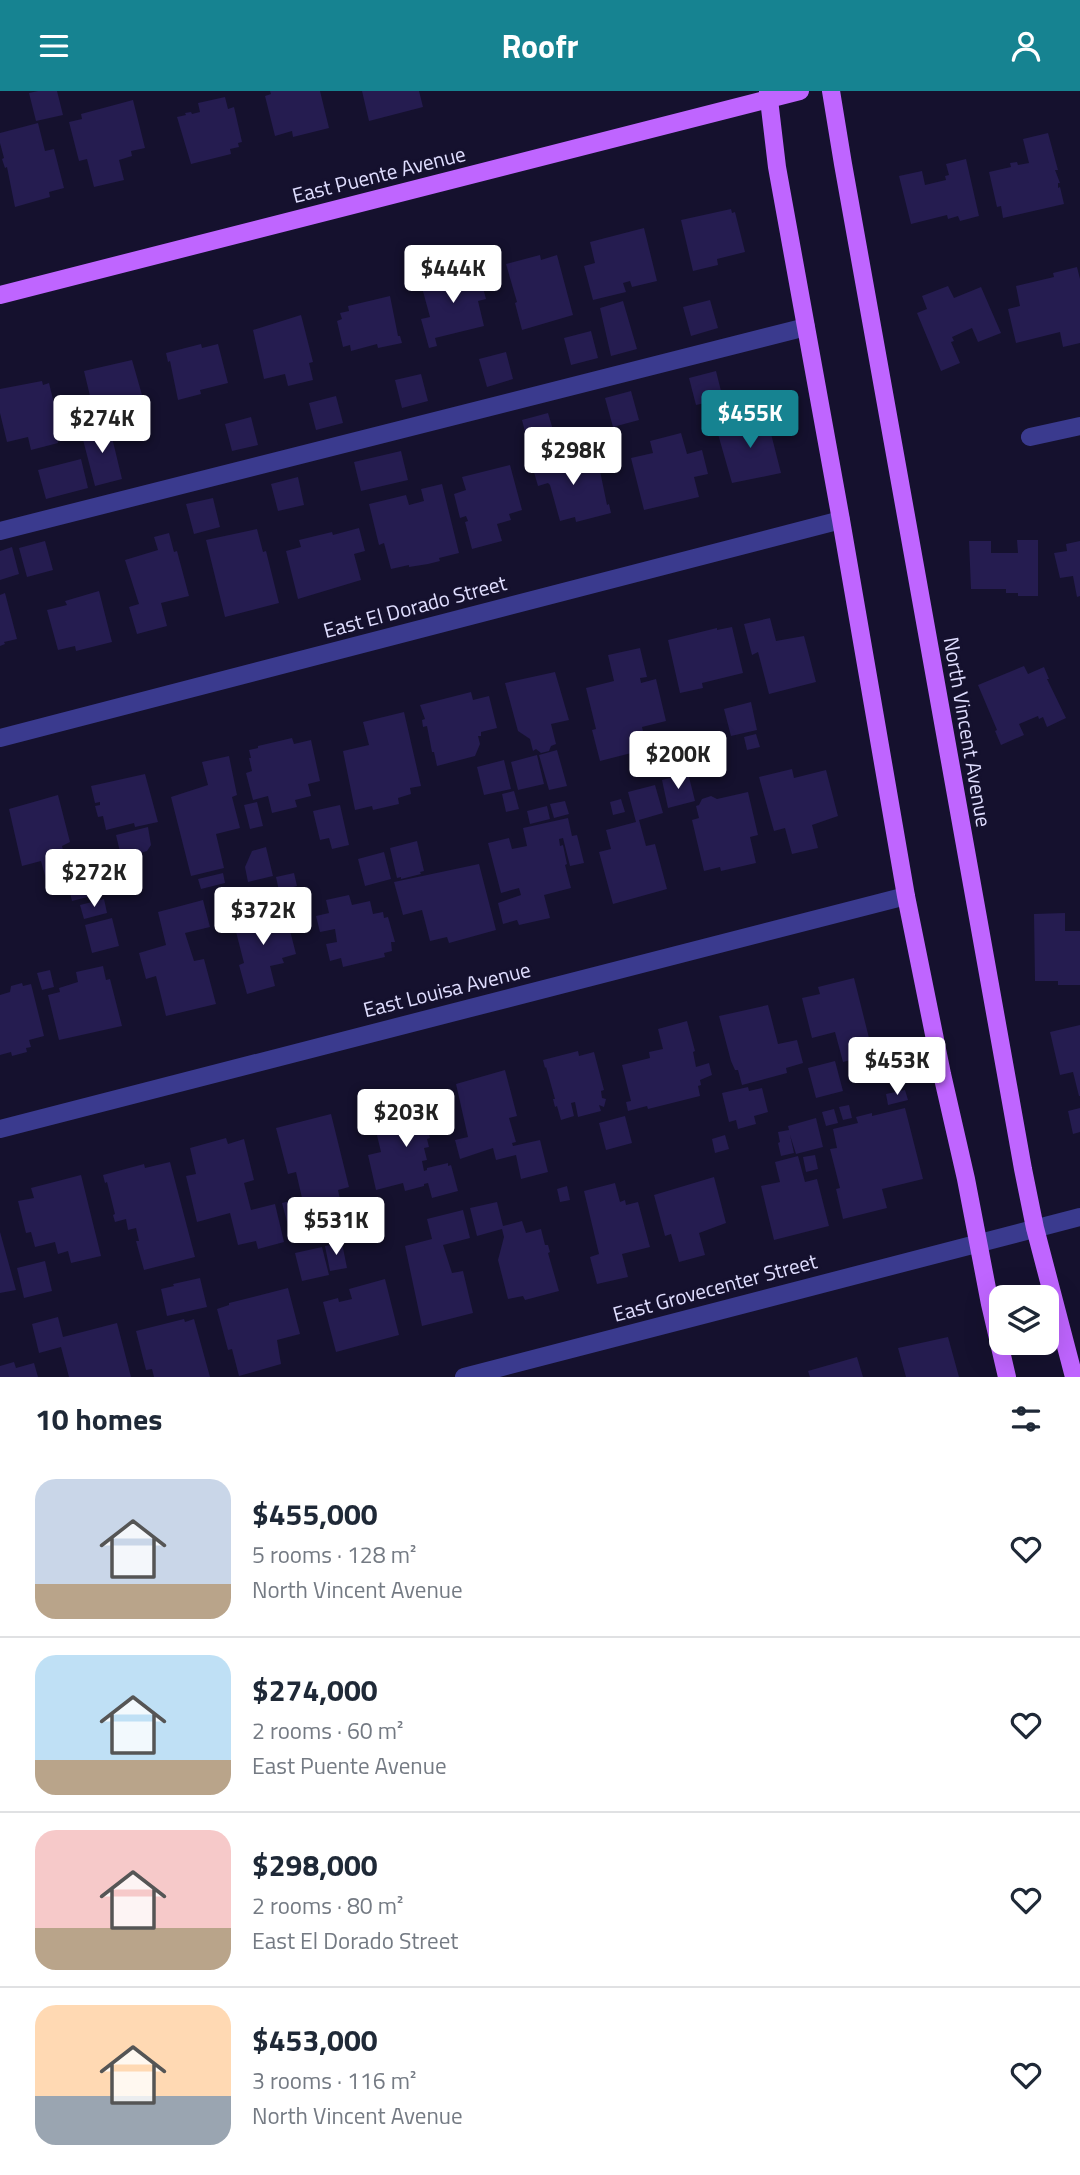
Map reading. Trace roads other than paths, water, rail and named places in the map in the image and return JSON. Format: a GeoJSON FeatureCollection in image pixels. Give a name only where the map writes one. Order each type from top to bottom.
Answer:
{"type":"FeatureCollection","features":[{"type":"Feature","properties":{"kind":"main road","name":"East Puente Avenue"},"geometry":{"type":"LineString","coordinates":[[0,295],[768,95],[800,91]]}},
{"type":"Feature","properties":{"kind":"main road","name":"North Vincent Avenue"},"geometry":{"type":"LineString","coordinates":[[831,91],[1035,1228],[1074,1377]]}},
{"type":"Feature","properties":{"kind":"main road"},"geometry":{"type":"LineString","coordinates":[[768,95],[777,167],[906,896],[1007,1377]]}},
{"type":"Feature","properties":{"kind":"street"},"geometry":{"type":"LineString","coordinates":[[0,531],[806,327]]}},
{"type":"Feature","properties":{"kind":"street"},"geometry":{"type":"LineString","coordinates":[[1030,437],[1080,426]]}},
{"type":"Feature","properties":{"kind":"street","name":"East El Dorado Street"},"geometry":{"type":"LineString","coordinates":[[0,738],[841,520]]}},
{"type":"Feature","properties":{"kind":"street","name":"East Louisa Avenue"},"geometry":{"type":"LineString","coordinates":[[0,1129],[906,896]]}},
{"type":"Feature","properties":{"kind":"street","name":"East Grovecenter Street"},"geometry":{"type":"LineString","coordinates":[[464,1377],[1080,1217]]}}]}
